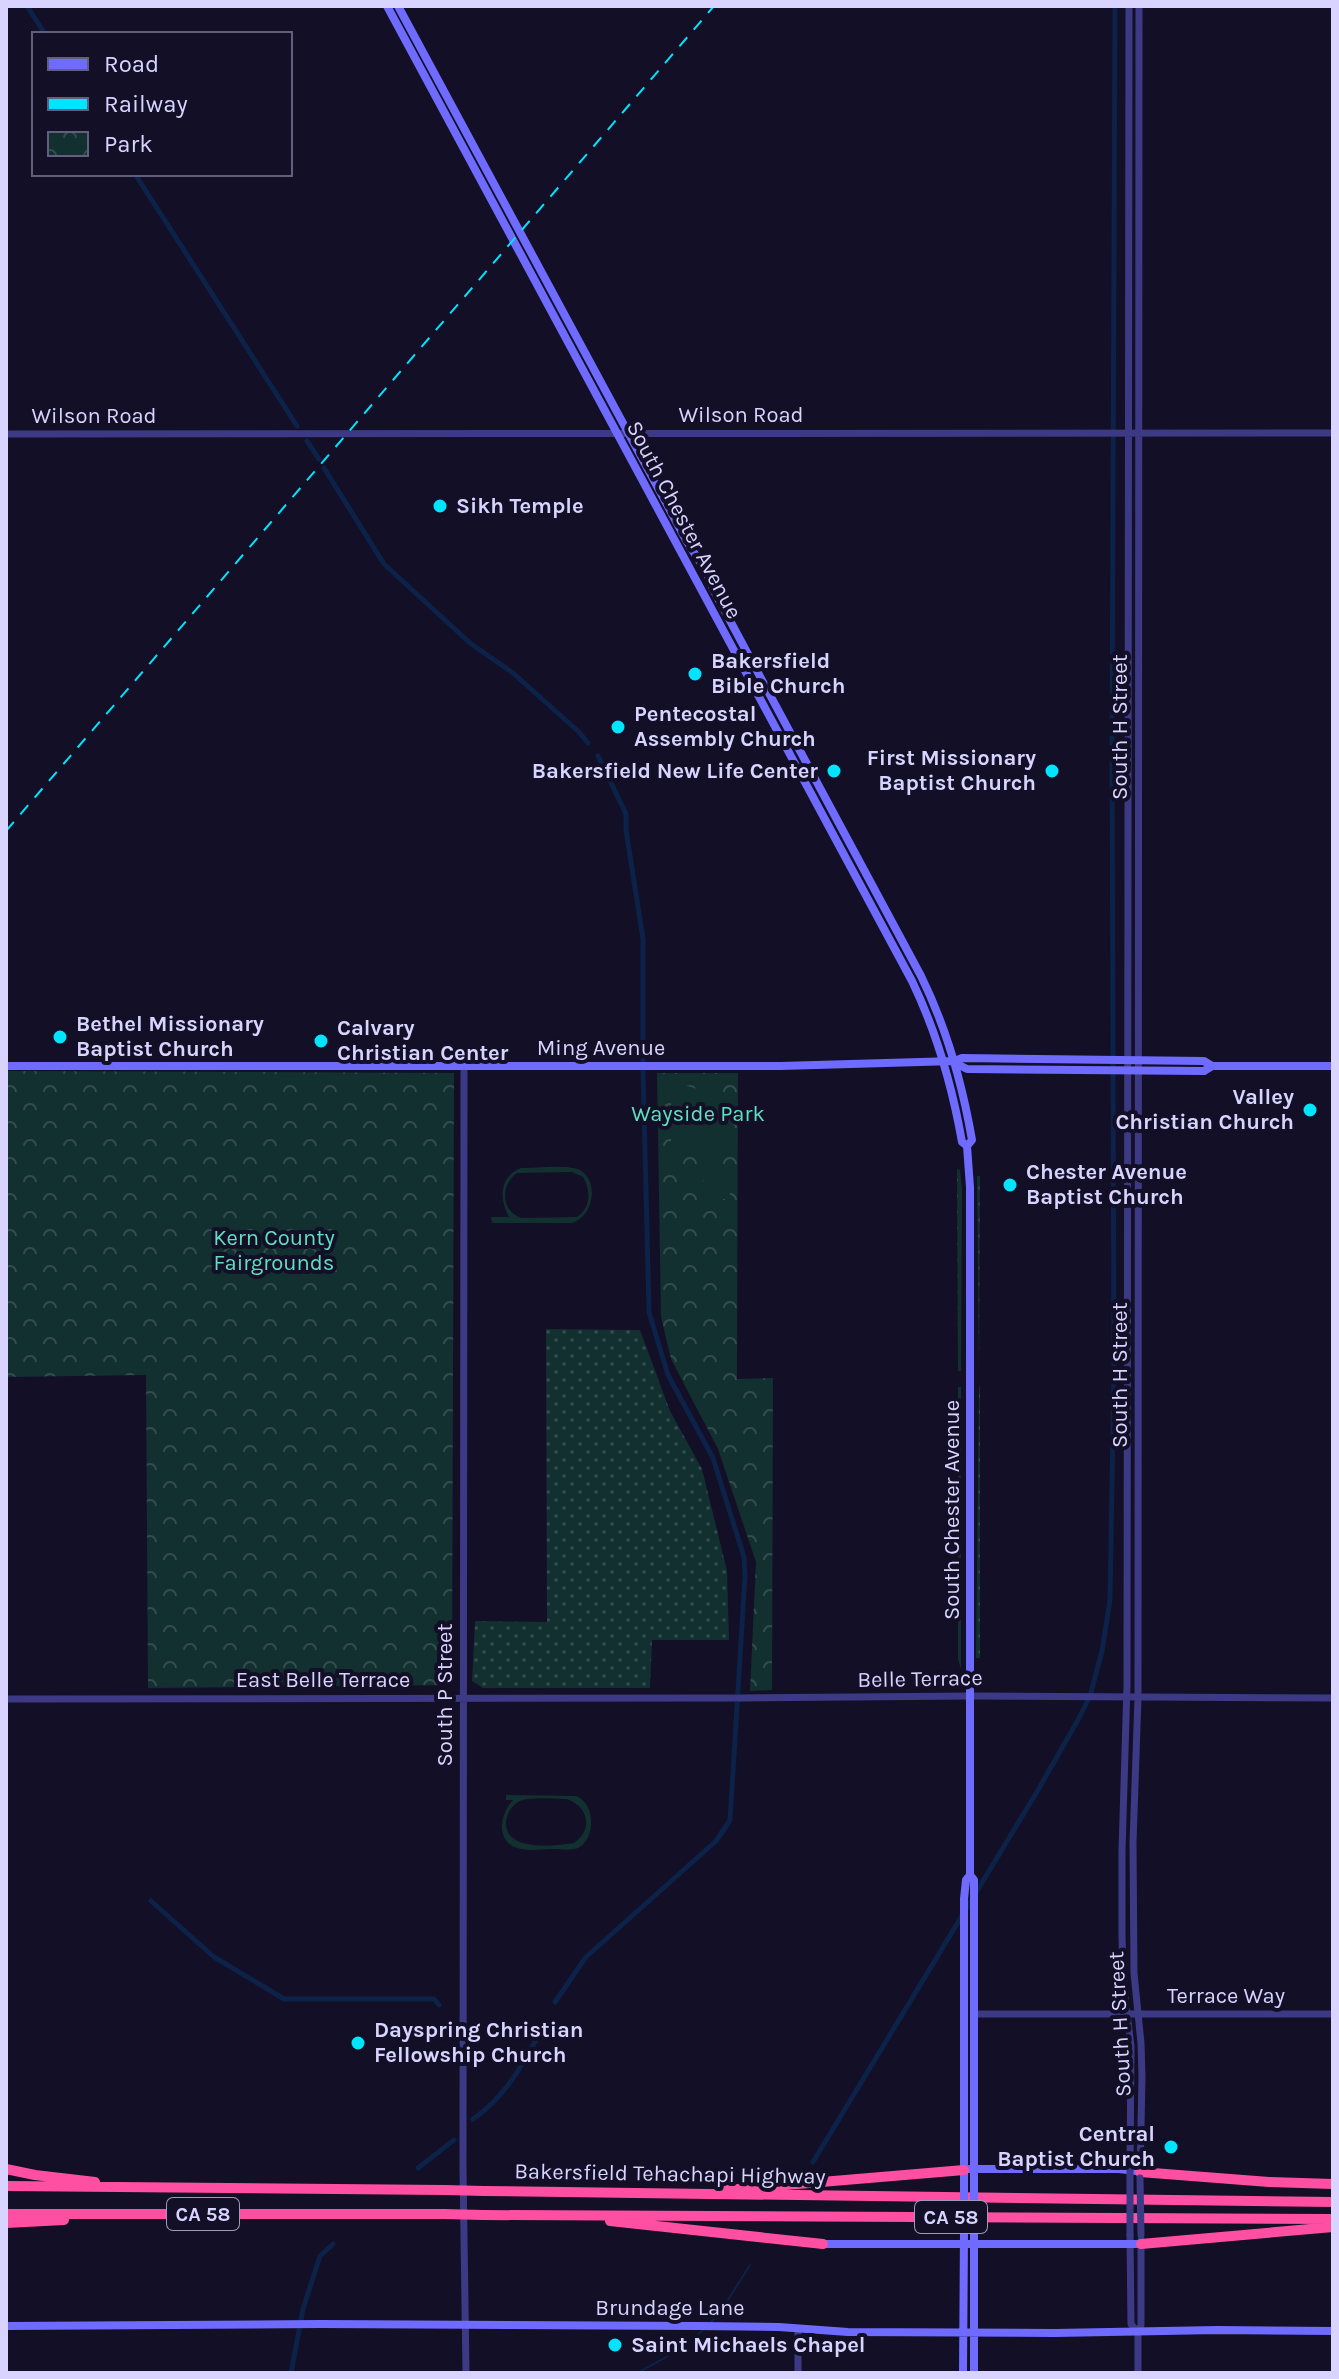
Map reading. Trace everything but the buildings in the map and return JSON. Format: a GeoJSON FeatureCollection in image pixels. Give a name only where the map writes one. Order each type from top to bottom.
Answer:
{"type":"FeatureCollection","features":[{"type":"Feature","properties":{"kind":"highway"},"geometry":{"type":"LineString","coordinates":[[6,2169],[150,2188]]}},
{"type":"Feature","properties":{"kind":"highway"},"geometry":{"type":"LineString","coordinates":[[676,2195],[967,2173]]}},
{"type":"Feature","properties":{"kind":"highway"},"geometry":{"type":"LineString","coordinates":[[1137,2173],[1333,2184]]}},
{"type":"Feature","properties":{"kind":"highway","name":"Bakersfield Tehachapi Highway"},"geometry":{"type":"LineString","coordinates":[[6,2186],[1333,2202]]}},
{"type":"Feature","properties":{"kind":"highway","name":"Bakersfield Tehachapi Highway"},"geometry":{"type":"LineString","coordinates":[[6,2214],[1333,2219]]}},
{"type":"Feature","properties":{"kind":"highway"},"geometry":{"type":"LineString","coordinates":[[6,2223],[146,2214]]}},
{"type":"Feature","properties":{"kind":"highway"},"geometry":{"type":"LineString","coordinates":[[568,2216],[823,2244]]}},
{"type":"Feature","properties":{"kind":"highway"},"geometry":{"type":"LineString","coordinates":[[1135,2240],[1333,2227]]}},
{"type":"Feature","properties":{"kind":"main road","name":"South Chester Avenue"},"geometry":{"type":"LineString","coordinates":[[387,6],[912,981],[945,1062],[962,1142],[967,1146]]}},
{"type":"Feature","properties":{"kind":"main road","name":"South Chester Avenue"},"geometry":{"type":"LineString","coordinates":[[398,6],[686,540],[707,573],[921,976],[941,1019],[955,1061],[972,1140],[967,1146],[970,1201],[971,1696],[970,1875],[966,1880],[964,1916],[964,2013],[969,2024],[974,2120],[967,2173]]}},
{"type":"Feature","properties":{"kind":"main road","name":"Ming Avenue"},"geometry":{"type":"LineString","coordinates":[[6,1066],[781,1066],[945,1062],[962,1058],[1204,1061],[1212,1066],[1333,1066]]}},
{"type":"Feature","properties":{"kind":"main road","name":"Ming Avenue"},"geometry":{"type":"LineString","coordinates":[[955,1061],[967,1069],[1204,1071],[1212,1066]]}},
{"type":"Feature","properties":{"kind":"main road","name":"South Chester Avenue"},"geometry":{"type":"LineString","coordinates":[[969,2332],[964,2238],[969,2069],[974,2014],[974,1880],[970,1875]]}},
{"type":"Feature","properties":{"kind":"main road"},"geometry":{"type":"LineString","coordinates":[[965,1954],[970,2009],[974,2014]]}},
{"type":"Feature","properties":{"kind":"main road","name":"South Chester Avenue"},"geometry":{"type":"LineString","coordinates":[[967,2173],[974,2180],[969,2332]]}},
{"type":"Feature","properties":{"kind":"main road"},"geometry":{"type":"LineString","coordinates":[[967,2173],[1137,2173]]}},
{"type":"Feature","properties":{"kind":"main road"},"geometry":{"type":"LineString","coordinates":[[823,2244],[964,2238],[1135,2240]]}},
{"type":"Feature","properties":{"kind":"main road","name":"Brundage Lane"},"geometry":{"type":"LineString","coordinates":[[6,2326],[466,2324],[718,2326],[848,2332],[1333,2331]]}},
{"type":"Feature","properties":{"kind":"main road"},"geometry":{"type":"LineString","coordinates":[[963,2373],[969,2332]]}},
{"type":"Feature","properties":{"kind":"main road"},"geometry":{"type":"LineString","coordinates":[[969,2332],[974,2373]]}},
{"type":"Feature","properties":{"kind":"street","name":"South H Street"},"geometry":{"type":"LineString","coordinates":[[1129,6],[1124,1059],[1127,1148],[1127,1697],[1122,1851],[1123,1981],[1131,2046],[1137,2173],[1135,2240]]}},
{"type":"Feature","properties":{"kind":"street","name":"South H Street"},"geometry":{"type":"LineString","coordinates":[[1138,2373],[1138,2333],[1141,2325],[1135,2240],[1142,2062],[1134,1973],[1133,1843],[1138,1697],[1139,6]]}},
{"type":"Feature","properties":{"kind":"street","name":"Wilson Road"},"geometry":{"type":"LineString","coordinates":[[6,434],[1333,433]]}},
{"type":"Feature","properties":{"kind":"street","name":"South P Street"},"geometry":{"type":"LineString","coordinates":[[464,1066],[463,2261],[466,2373]]}},
{"type":"Feature","properties":{"kind":"street"},"geometry":{"type":"LineString","coordinates":[[1127,1148],[1132,1176],[1138,1185]]}},
{"type":"Feature","properties":{"kind":"street","name":"East Belle Terrace"},"geometry":{"type":"LineString","coordinates":[[6,1699],[737,1698]]}},
{"type":"Feature","properties":{"kind":"street","name":"Belle Terrace"},"geometry":{"type":"LineString","coordinates":[[737,1698],[1333,1698]]}},
{"type":"Feature","properties":{"kind":"street","name":"Terrace Way"},"geometry":{"type":"LineString","coordinates":[[974,2014],[1333,2014]]}},
{"type":"Feature","properties":{"kind":"street"},"geometry":{"type":"LineString","coordinates":[[798,2329],[798,2373]]}},
{"type":"Feature","properties":{"kind":"green space","name":"Kern County Fairgrounds"},"geometry":{"type":"Polygon","coordinates":[[[6,1071],[454,1073],[452,1685],[148,1688],[146,1375],[6,1377],[6,1071]]]}},
{"type":"Feature","properties":{"kind":"green space","name":"Wayside Park"},"geometry":{"type":"Polygon","coordinates":[[[657,1073],[738,1073],[737,1379],[773,1378],[772,1690],[750,1691],[756,1562],[718,1449],[671,1359],[661,1317],[657,1073]]]}},
{"type":"Feature","properties":{"kind":"green space"},"geometry":{"type":"Polygon","coordinates":[[[671,1084],[697,1089],[717,1102],[731,1122],[736,1148],[675,1150],[671,1146],[671,1084]]]}},
{"type":"Feature","properties":{"kind":"green space"},"geometry":{"type":"Polygon","coordinates":[[[551,1167],[580,1170],[586,1175],[592,1190],[589,1207],[572,1223],[492,1223],[491,1217],[509,1217],[504,1203],[503,1189],[514,1172],[521,1168],[551,1167]],[[572,1172],[517,1173],[508,1184],[506,1204],[514,1215],[521,1218],[577,1217],[585,1209],[588,1199],[583,1177],[572,1172]]]}},
{"type":"Feature","properties":{"kind":"green space"},"geometry":{"type":"Polygon","coordinates":[[[957,1169],[960,1170],[962,1189],[961,1371],[958,1371],[957,1169]]]}},
{"type":"Feature","properties":{"kind":"green space"},"geometry":{"type":"Polygon","coordinates":[[[703,1170],[730,1170],[730,1199],[704,1199],[703,1170]]]}},
{"type":"Feature","properties":{"kind":"green space"},"geometry":{"type":"Polygon","coordinates":[[[977,1176],[980,1176],[979,1372],[977,1176]]]}},
{"type":"Feature","properties":{"kind":"green space"},"geometry":{"type":"Polygon","coordinates":[[[546,1329],[640,1330],[670,1411],[702,1469],[727,1571],[729,1640],[652,1640],[650,1688],[483,1688],[472,1681],[475,1621],[547,1622],[546,1329]]]}},
{"type":"Feature","properties":{"kind":"green space"},"geometry":{"type":"Polygon","coordinates":[[[979,1386],[980,1658],[976,1658],[979,1386]]]}},
{"type":"Feature","properties":{"kind":"green space"},"geometry":{"type":"Polygon","coordinates":[[[958,1387],[961,1387],[961,1669],[958,1659],[958,1387]]]}},
{"type":"Feature","properties":{"kind":"green space"},"geometry":{"type":"Polygon","coordinates":[[[506,1795],[577,1796],[590,1813],[588,1837],[584,1844],[572,1849],[529,1850],[513,1846],[503,1835],[505,1813],[513,1800],[506,1800],[506,1795]],[[542,1798],[518,1802],[507,1817],[508,1832],[514,1839],[532,1845],[574,1843],[584,1832],[586,1819],[567,1799],[542,1798]]]}},
{"type":"Feature","properties":{"kind":"waterway"},"geometry":{"type":"LineString","coordinates":[[27,6],[44,32]]}},
{"type":"Feature","properties":{"kind":"waterway"},"geometry":{"type":"LineString","coordinates":[[813,2162],[1079,1718],[1090,1696],[1102,1651],[1110,1600],[1114,1367],[1112,742],[1115,6]]}},
{"type":"Feature","properties":{"kind":"waterway"},"geometry":{"type":"LineString","coordinates":[[136,176],[297,426]]}},
{"type":"Feature","properties":{"kind":"waterway"},"geometry":{"type":"LineString","coordinates":[[307,441],[319,459]]}},
{"type":"Feature","properties":{"kind":"waterway"},"geometry":{"type":"LineString","coordinates":[[324,468],[384,564],[470,643],[513,673],[588,743]]}},
{"type":"Feature","properties":{"kind":"waterway"},"geometry":{"type":"LineString","coordinates":[[598,756],[626,814],[643,939],[643,1061]]}},
{"type":"Feature","properties":{"kind":"waterway"},"geometry":{"type":"LineString","coordinates":[[555,2002],[586,1957],[716,1841],[730,1820],[744,1557],[713,1458],[668,1375],[649,1312],[643,1070]]}},
{"type":"Feature","properties":{"kind":"waterway"},"geometry":{"type":"LineString","coordinates":[[151,1901],[214,1957],[284,1999],[434,1999],[439,2005]]}},
{"type":"Feature","properties":{"kind":"waterway"},"geometry":{"type":"LineString","coordinates":[[473,2119],[506,2088],[545,2023]]}},
{"type":"Feature","properties":{"kind":"waterway"},"geometry":{"type":"LineString","coordinates":[[418,2168],[454,2140]]}},
{"type":"Feature","properties":{"kind":"waterway"},"geometry":{"type":"LineString","coordinates":[[291,2373],[303,2309],[320,2256],[333,2244]]}},
{"type":"Feature","properties":{"kind":"waterway"},"geometry":{"type":"LineString","coordinates":[[710,2323],[750,2265]]}},
{"type":"Feature","properties":{"kind":"waterway"},"geometry":{"type":"LineString","coordinates":[[637,2373],[684,2347],[703,2330]]}},
{"type":"Feature","properties":{"kind":"railway"},"geometry":{"type":"LineString","coordinates":[[6,831],[714,6]]}},
{"type":"Feature","properties":{"kind":"place","name":"Sikh Temple"},"geometry":{"type":"Point","coordinates":[440,506]}},
{"type":"Feature","properties":{"kind":"place","name":"Bakersfield Bible Church"},"geometry":{"type":"Point","coordinates":[695,674]}},
{"type":"Feature","properties":{"kind":"place","name":"Pentecostal Assembly Church"},"geometry":{"type":"Point","coordinates":[618,727]}},
{"type":"Feature","properties":{"kind":"place","name":"Bakersfield New Life Center"},"geometry":{"type":"Point","coordinates":[834,771]}},
{"type":"Feature","properties":{"kind":"place","name":"First Missionary Baptist Church"},"geometry":{"type":"Point","coordinates":[1052,771]}},
{"type":"Feature","properties":{"kind":"place","name":"Bethel Missionary Baptist Church"},"geometry":{"type":"Point","coordinates":[60,1037]}},
{"type":"Feature","properties":{"kind":"place","name":"Calvary Christian Center"},"geometry":{"type":"Point","coordinates":[321,1041]}},
{"type":"Feature","properties":{"kind":"place","name":"Valley Christian Church"},"geometry":{"type":"Point","coordinates":[1310,1110]}},
{"type":"Feature","properties":{"kind":"place","name":"Chester Avenue Baptist Church"},"geometry":{"type":"Point","coordinates":[1010,1185]}},
{"type":"Feature","properties":{"kind":"place","name":"Dayspring Christian Fellowship Church"},"geometry":{"type":"Point","coordinates":[358,2043]}},
{"type":"Feature","properties":{"kind":"place","name":"Central Baptist Church"},"geometry":{"type":"Point","coordinates":[1171,2147]}},
{"type":"Feature","properties":{"kind":"place","name":"Saint Michaels Chapel"},"geometry":{"type":"Point","coordinates":[615,2345]}}]}
